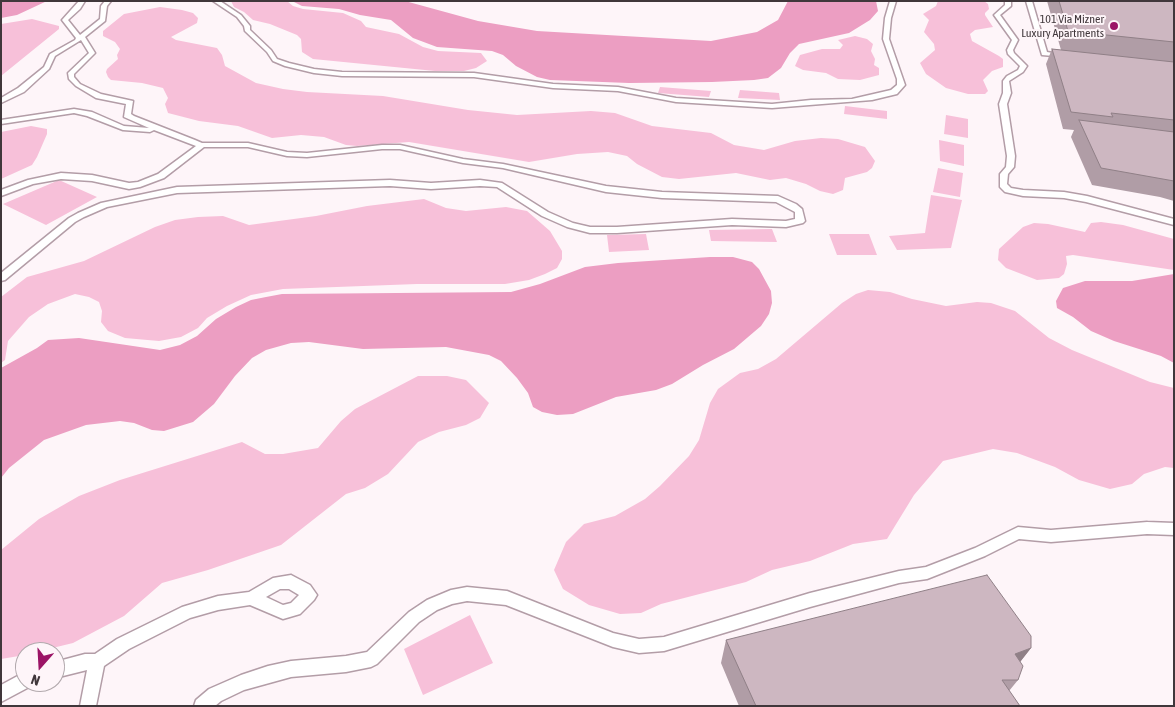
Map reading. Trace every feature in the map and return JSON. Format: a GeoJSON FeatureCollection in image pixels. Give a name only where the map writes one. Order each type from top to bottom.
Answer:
{"type":"FeatureCollection","features":[{"type":"Feature","properties":{"kind":"lane"},"geometry":{"type":"LineString","coordinates":[[1,100],[21,90],[47,68],[52,55],[77,41],[79,38],[65,20],[78,8],[82,1]]}},
{"type":"Feature","properties":{"kind":"lane"},"geometry":{"type":"LineString","coordinates":[[1,278],[72,220],[81,215],[104,205],[177,190],[390,183],[431,186],[480,182],[499,186],[545,214],[570,225],[590,230],[617,230],[732,222],[786,224],[800,221],[801,216],[793,206],[778,199],[662,195],[606,189],[503,166],[463,161],[400,147],[382,147],[306,155],[287,154],[248,146],[202,145],[158,131],[130,118],[127,115],[130,103],[99,96],[78,85],[70,78],[70,74],[92,54],[82,37],[103,20],[104,6],[108,1]]}},
{"type":"Feature","properties":{"kind":"lane"},"geometry":{"type":"LineString","coordinates":[[216,1],[239,16],[247,26],[247,30],[269,51],[275,60],[314,71],[342,74],[474,74],[553,86],[618,89],[676,100],[772,106],[801,102],[852,101],[894,92],[901,85],[886,38],[888,18],[893,1]]}},
{"type":"Feature","properties":{"kind":"lane"},"geometry":{"type":"LineString","coordinates":[[1008,1],[1008,6],[997,15],[1015,40],[1010,50],[1011,54],[1024,66],[1021,71],[1009,77],[1006,81],[1007,93],[1003,104],[1011,156],[1010,167],[1004,174],[1003,185],[1008,190],[1023,193],[1087,198],[1174,222]]}},
{"type":"Feature","properties":{"kind":"lane"},"geometry":{"type":"LineString","coordinates":[[1029,1],[1044,54],[1072,57]]}},
{"type":"Feature","properties":{"kind":"lane"},"geometry":{"type":"LineString","coordinates":[[1,122],[74,111],[89,114],[123,128],[158,131]]}},
{"type":"Feature","properties":{"kind":"lane"},"geometry":{"type":"LineString","coordinates":[[1,193],[31,182],[61,176],[92,178],[129,186],[140,184],[161,176],[202,145]]}},
{"type":"Feature","properties":{"kind":"lane"},"geometry":{"type":"LineString","coordinates":[[202,706],[215,695],[268,674],[290,668],[346,664],[371,659],[414,617],[432,605],[452,597],[467,594],[507,598],[614,640],[639,646],[664,644],[810,600],[899,577],[927,572],[980,552],[1018,533],[1051,536],[1147,528],[1174,530]]}},
{"type":"Feature","properties":{"kind":"lane"},"geometry":{"type":"LineString","coordinates":[[65,667],[85,662],[97,662],[123,644],[187,612],[218,603],[251,598]]}},
{"type":"Feature","properties":{"kind":"lane"},"geometry":{"type":"LineString","coordinates":[[88,706],[97,662]]}},
{"type":"Feature","properties":{"kind":"lane"},"geometry":{"type":"LineString","coordinates":[[1,694],[15,686]]}},
{"type":"Feature","properties":{"kind":"shaded area"},"geometry":{"type":"Polygon","coordinates":[[[1,1],[47,1],[17,15],[1,18],[1,1]]]}},
{"type":"Feature","properties":{"kind":"shaded area"},"geometry":{"type":"Polygon","coordinates":[[[231,1],[287,1],[293,6],[303,9],[343,13],[361,21],[366,27],[399,34],[423,47],[438,51],[481,53],[487,61],[476,68],[464,71],[435,71],[313,59],[302,52],[301,39],[297,35],[270,24],[253,20],[244,12],[234,7],[231,1]]]}},
{"type":"Feature","properties":{"kind":"shaded area"},"geometry":{"type":"Polygon","coordinates":[[[292,1],[405,1],[478,21],[537,31],[711,41],[757,32],[778,20],[788,1],[876,1],[878,11],[870,20],[849,33],[799,44],[790,53],[781,68],[768,78],[712,82],[629,83],[550,80],[537,77],[516,66],[503,55],[492,51],[437,47],[413,38],[391,20],[360,15],[339,9],[302,6],[292,1]]]}},
{"type":"Feature","properties":{"kind":"shaded area"},"geometry":{"type":"Polygon","coordinates":[[[938,1],[984,1],[988,4],[989,9],[985,15],[993,27],[975,30],[970,34],[972,41],[1003,59],[1003,67],[992,71],[983,80],[988,91],[985,94],[968,94],[946,88],[926,74],[920,63],[935,50],[934,44],[924,32],[929,20],[923,14],[936,6],[938,1]]]}},
{"type":"Feature","properties":{"kind":"shaded area"},"geometry":{"type":"Polygon","coordinates":[[[160,7],[193,13],[198,18],[197,23],[171,37],[176,40],[217,48],[222,55],[225,66],[256,83],[283,89],[383,96],[468,110],[517,115],[591,111],[615,113],[652,126],[711,133],[734,145],[764,150],[795,141],[821,138],[838,139],[865,147],[875,161],[872,168],[867,172],[845,178],[843,190],[833,194],[786,178],[770,180],[736,173],[679,179],[662,177],[637,164],[627,156],[608,152],[577,154],[529,162],[409,142],[357,146],[346,145],[324,137],[301,135],[272,138],[238,126],[199,121],[168,113],[165,104],[168,98],[163,88],[142,83],[111,80],[108,77],[107,69],[118,59],[117,55],[120,49],[115,42],[103,36],[103,31],[124,14],[160,7]]]}},
{"type":"Feature","properties":{"kind":"shaded area"},"geometry":{"type":"Polygon","coordinates":[[[32,19],[59,26],[59,29],[1,76],[1,24],[32,19]]]}},
{"type":"Feature","properties":{"kind":"shaded area"},"geometry":{"type":"Polygon","coordinates":[[[855,36],[867,39],[873,44],[871,51],[875,59],[874,65],[879,68],[879,75],[860,80],[838,79],[826,73],[803,70],[795,66],[800,55],[822,49],[840,49],[843,45],[838,40],[855,36]]]}},
{"type":"Feature","properties":{"kind":"shaded area"},"geometry":{"type":"Polygon","coordinates":[[[660,87],[711,91],[709,97],[658,93],[660,87]]]}},
{"type":"Feature","properties":{"kind":"shaded area"},"geometry":{"type":"Polygon","coordinates":[[[740,90],[779,93],[780,100],[738,98],[740,90]]]}},
{"type":"Feature","properties":{"kind":"shaded area"},"geometry":{"type":"Polygon","coordinates":[[[845,106],[887,111],[887,119],[844,114],[845,106]]]}},
{"type":"Feature","properties":{"kind":"shaded area"},"geometry":{"type":"Polygon","coordinates":[[[946,115],[968,119],[968,138],[944,134],[946,115]]]}},
{"type":"Feature","properties":{"kind":"shaded area"},"geometry":{"type":"Polygon","coordinates":[[[31,126],[47,129],[47,134],[37,157],[32,165],[1,179],[1,132],[31,126]]]}},
{"type":"Feature","properties":{"kind":"shaded area"},"geometry":{"type":"Polygon","coordinates":[[[939,140],[964,145],[964,166],[940,161],[939,140]]]}},
{"type":"Feature","properties":{"kind":"shaded area"},"geometry":{"type":"Polygon","coordinates":[[[938,168],[963,173],[960,197],[933,192],[938,168]]]}},
{"type":"Feature","properties":{"kind":"shaded area"},"geometry":{"type":"Polygon","coordinates":[[[59,180],[97,197],[46,225],[3,204],[59,180]]]}},
{"type":"Feature","properties":{"kind":"shaded area"},"geometry":{"type":"Polygon","coordinates":[[[931,195],[962,200],[951,248],[897,250],[889,236],[925,233],[931,195]]]}},
{"type":"Feature","properties":{"kind":"shaded area"},"geometry":{"type":"Polygon","coordinates":[[[424,199],[446,208],[466,211],[506,207],[527,211],[550,231],[562,251],[562,259],[557,268],[545,274],[529,280],[505,284],[417,284],[283,289],[251,295],[207,318],[198,328],[181,337],[159,341],[125,338],[108,331],[101,322],[102,311],[99,302],[89,297],[75,294],[48,304],[29,317],[8,341],[5,360],[1,363],[1,297],[27,277],[84,261],[155,227],[175,220],[223,216],[249,225],[424,199]]]}},
{"type":"Feature","properties":{"kind":"shaded area"},"geometry":{"type":"Polygon","coordinates":[[[1101,222],[1123,225],[1174,239],[1174,270],[1073,255],[1066,256],[1067,264],[1064,274],[1059,278],[1037,280],[1006,268],[998,260],[999,249],[1023,227],[1034,223],[1048,224],[1085,232],[1091,223],[1101,222]]]}},
{"type":"Feature","properties":{"kind":"shaded area"},"geometry":{"type":"Polygon","coordinates":[[[772,229],[777,242],[711,241],[709,230],[772,229]]]}},
{"type":"Feature","properties":{"kind":"shaded area"},"geometry":{"type":"Polygon","coordinates":[[[646,234],[649,250],[609,252],[607,235],[646,234]]]}},
{"type":"Feature","properties":{"kind":"shaded area"},"geometry":{"type":"Polygon","coordinates":[[[829,234],[869,234],[877,255],[837,255],[829,234]]]}},
{"type":"Feature","properties":{"kind":"shaded area"},"geometry":{"type":"Polygon","coordinates":[[[710,257],[733,257],[752,262],[759,269],[771,291],[772,303],[769,314],[761,326],[734,349],[672,384],[656,390],[616,397],[573,414],[557,415],[542,412],[533,407],[528,393],[517,378],[501,361],[489,355],[446,347],[363,349],[309,342],[291,343],[266,350],[252,358],[235,376],[214,404],[193,422],[164,431],[152,430],[134,423],[120,421],[86,425],[44,440],[9,468],[1,478],[1,368],[48,340],[79,338],[160,350],[180,345],[197,336],[216,319],[251,300],[282,294],[511,292],[540,284],[585,267],[710,257]]]}},
{"type":"Feature","properties":{"kind":"shaded area"},"geometry":{"type":"Polygon","coordinates":[[[1174,274],[1174,363],[1161,356],[1114,341],[1091,331],[1073,317],[1057,308],[1056,301],[1063,288],[1085,281],[1132,281],[1174,274]]]}},
{"type":"Feature","properties":{"kind":"shaded area"},"geometry":{"type":"Polygon","coordinates":[[[868,290],[890,292],[946,306],[977,302],[991,303],[1015,311],[1049,338],[1072,350],[1150,382],[1174,388],[1174,468],[1165,467],[1144,474],[1132,484],[1110,489],[1079,480],[1055,467],[1017,453],[993,449],[943,461],[914,495],[887,539],[853,544],[810,561],[772,570],[746,582],[661,604],[641,613],[620,614],[589,605],[563,589],[554,570],[566,542],[584,524],[615,516],[645,499],[660,486],[689,456],[699,440],[710,403],[718,389],[740,373],[758,369],[776,359],[842,303],[856,294],[868,290]]]}},
{"type":"Feature","properties":{"kind":"shaded area"},"geometry":{"type":"Polygon","coordinates":[[[418,376],[447,376],[466,380],[489,403],[480,418],[466,425],[439,432],[418,442],[388,474],[365,488],[346,494],[281,545],[208,570],[162,583],[124,616],[73,643],[65,645],[65,642],[15,642],[15,657],[1,659],[1,550],[39,519],[79,496],[120,480],[242,442],[265,454],[283,454],[318,448],[341,421],[355,409],[418,376]]]}},
{"type":"Feature","properties":{"kind":"shaded area"},"geometry":{"type":"Polygon","coordinates":[[[470,615],[493,663],[423,695],[404,649],[470,615]]]}},
{"type":"Feature","properties":{"kind":"building"},"geometry":{"type":"Polygon","coordinates":[[[1059,1],[1174,1],[1174,42],[1068,31],[1059,1]]]}},
{"type":"Feature","properties":{"kind":"building"},"geometry":{"type":"Polygon","coordinates":[[[1052,49],[1174,62],[1174,120],[1111,113],[1113,117],[1071,112],[1052,49]]]}},
{"type":"Feature","properties":{"kind":"building"},"geometry":{"type":"Polygon","coordinates":[[[1079,120],[1174,132],[1174,181],[1101,168],[1079,120]]]}},
{"type":"Feature","properties":{"kind":"building"},"geometry":{"type":"Polygon","coordinates":[[[987,575],[1031,636],[1031,648],[1015,654],[1023,666],[1018,680],[1002,680],[1020,706],[756,706],[726,640],[987,575]]]}},
{"type":"Feature","properties":{"kind":"place","name":"101 Via Mizner Luxury Apartments"},"geometry":{"type":"Point","coordinates":[1114,26]}}]}
